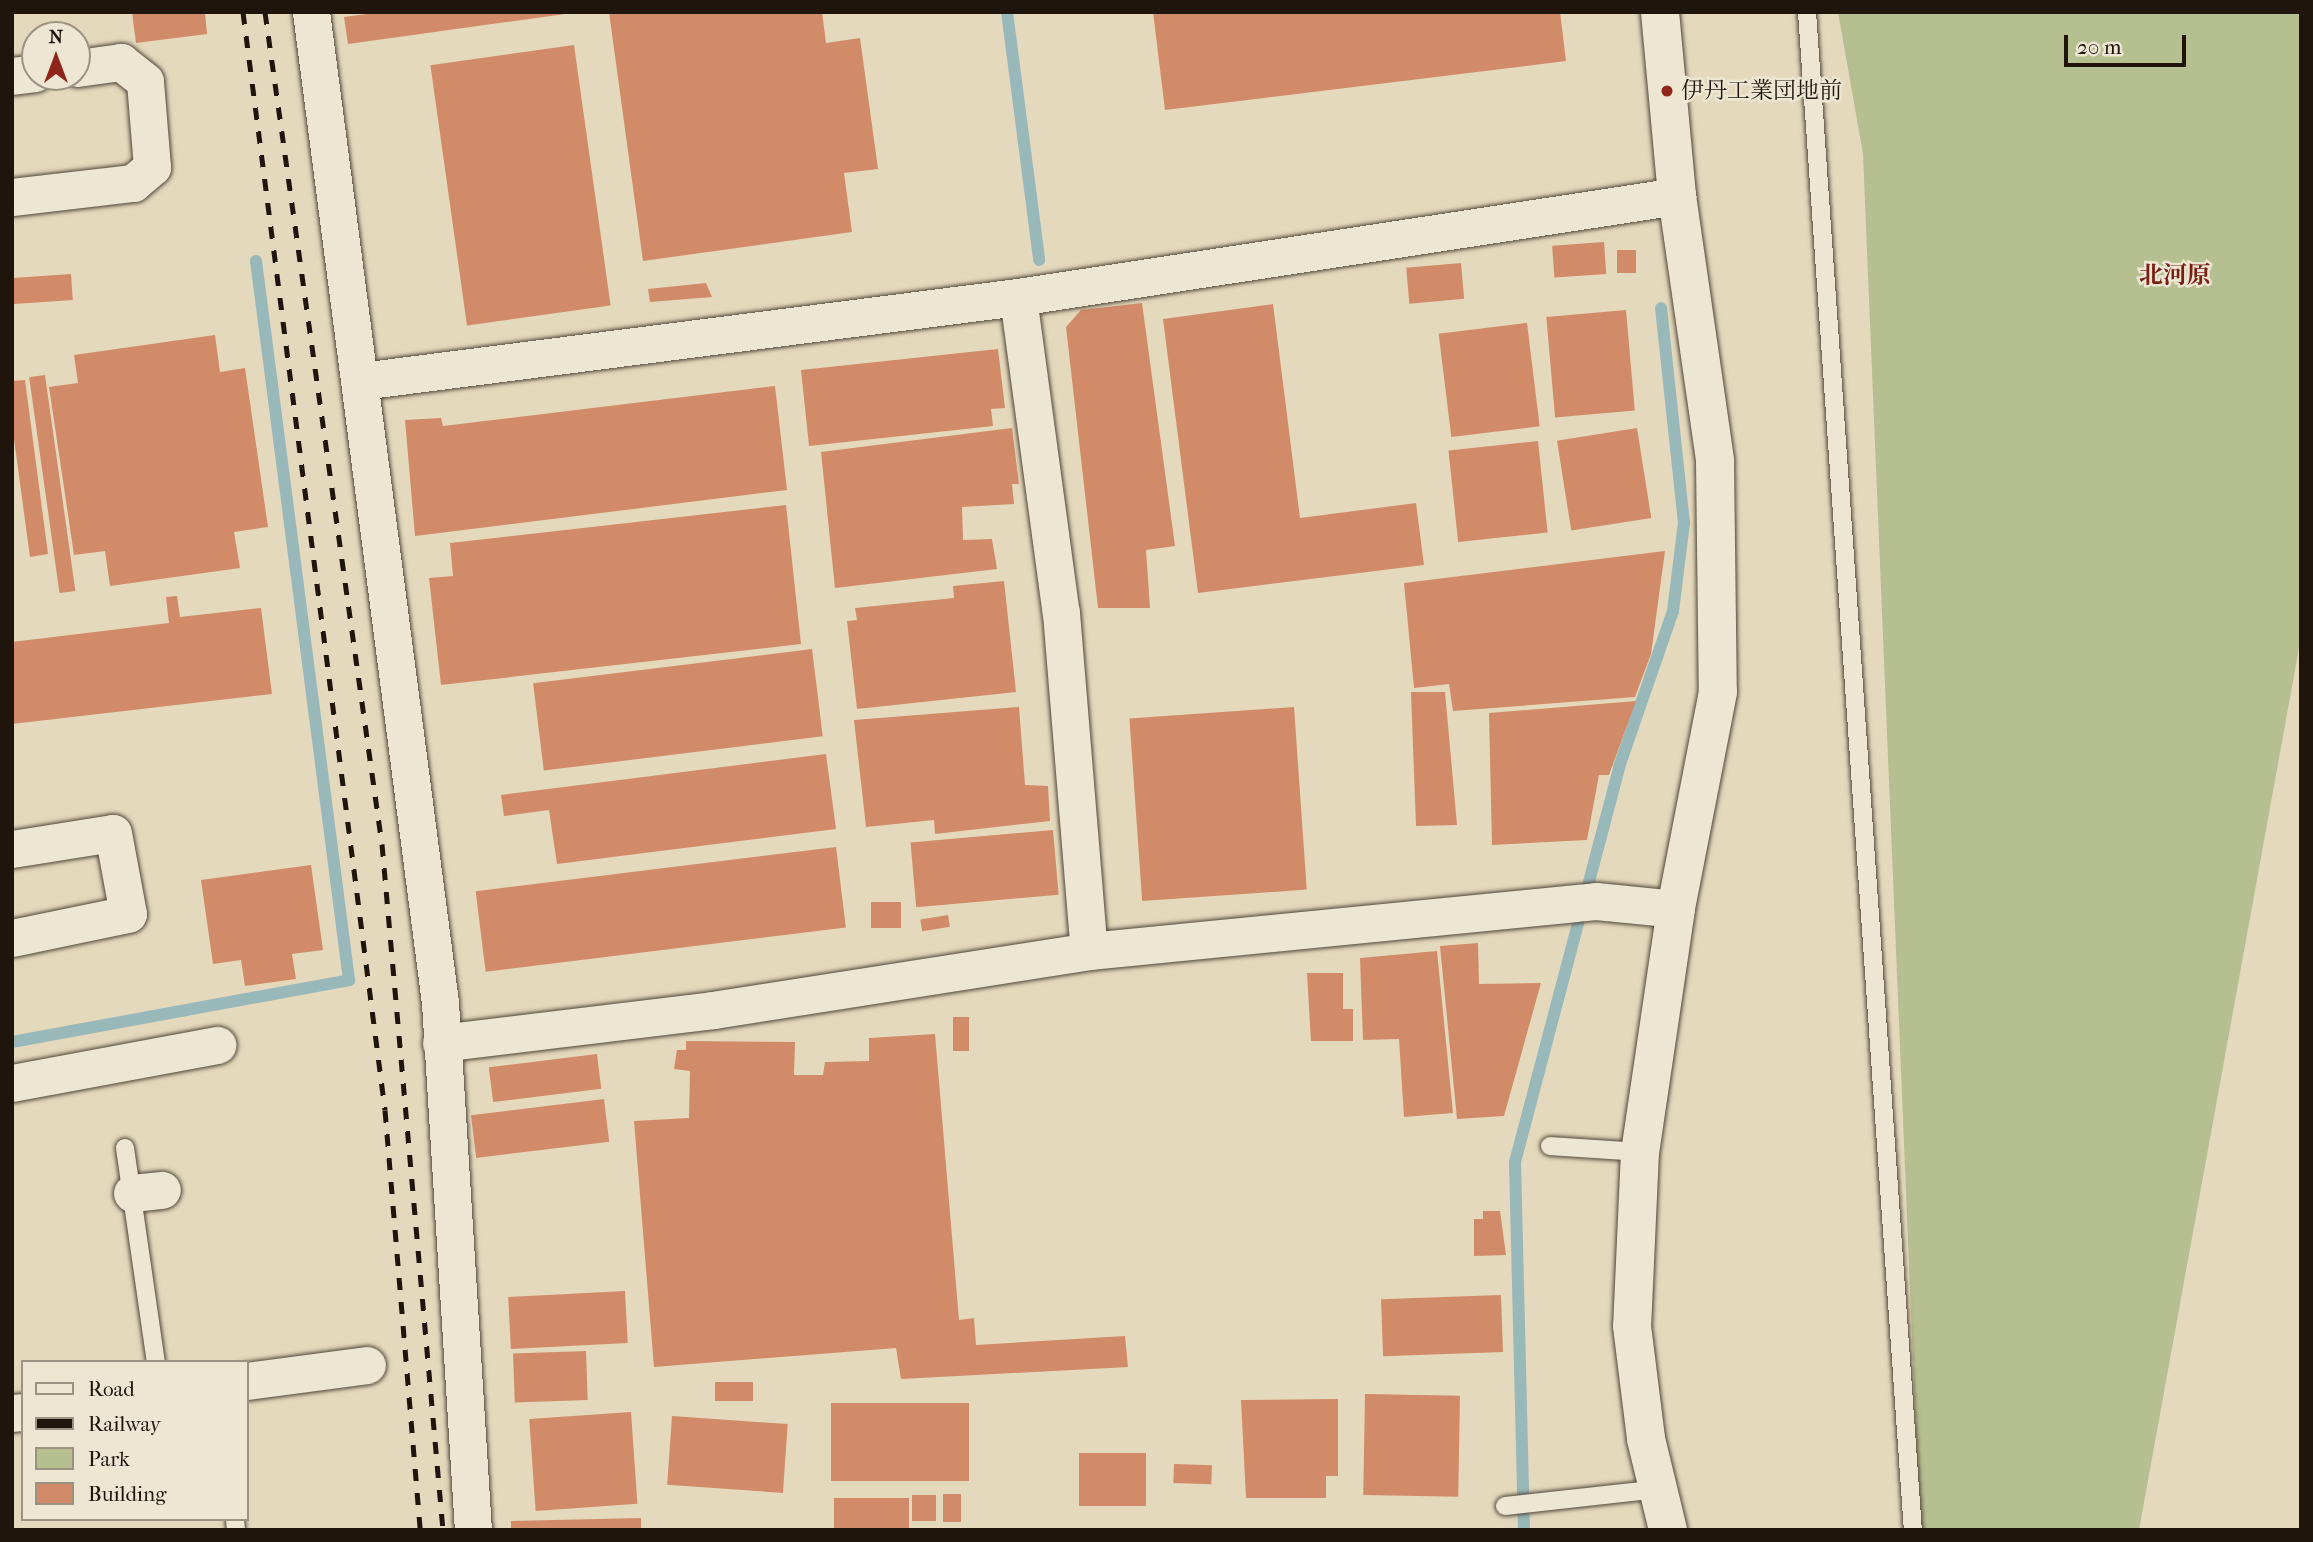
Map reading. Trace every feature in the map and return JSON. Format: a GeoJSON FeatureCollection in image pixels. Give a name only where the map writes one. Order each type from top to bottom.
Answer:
{"type":"FeatureCollection","features":[{"type":"Feature","properties":{"kind":"street"},"geometry":{"type":"LineString","coordinates":[[311,12],[361,381],[442,1044],[473,1530]]}},
{"type":"Feature","properties":{"kind":"street"},"geometry":{"type":"LineString","coordinates":[[1660,12],[1677,196],[1715,460],[1718,692],[1676,909],[1640,1152],[1632,1326],[1658,1489],[1668,1530]]}},
{"type":"Feature","properties":{"kind":"street"},"geometry":{"type":"LineString","coordinates":[[12,197],[133,183],[152,167],[145,81],[121,62],[91,66]]}},
{"type":"Feature","properties":{"kind":"street"},"geometry":{"type":"LineString","coordinates":[[361,381],[1018,297],[1677,196]]}},
{"type":"Feature","properties":{"kind":"street"},"geometry":{"type":"LineString","coordinates":[[1018,297],[1061,612],[1089,951]]}},
{"type":"Feature","properties":{"kind":"street"},"geometry":{"type":"LineString","coordinates":[[12,849],[113,834],[128,914],[12,938]]}},
{"type":"Feature","properties":{"kind":"street"},"geometry":{"type":"LineString","coordinates":[[442,1044],[713,1010],[1089,951],[1596,901],[1676,909]]}},
{"type":"Feature","properties":{"kind":"street"},"geometry":{"type":"LineString","coordinates":[[12,1083],[218,1045]]}},
{"type":"Feature","properties":{"kind":"street"},"geometry":{"type":"LineString","coordinates":[[248,1381],[367,1365]]}},
{"type":"Feature","properties":{"kind":"lane"},"geometry":{"type":"LineString","coordinates":[[1807,12],[1913,1530]]}},
{"type":"Feature","properties":{"kind":"lane"},"geometry":{"type":"LineString","coordinates":[[1550,1146],[1640,1152]]}},
{"type":"Feature","properties":{"kind":"lane"},"geometry":{"type":"LineString","coordinates":[[125,1148],[147,1191],[156,1360]]}},
{"type":"Feature","properties":{"kind":"lane"},"geometry":{"type":"LineString","coordinates":[[1505,1506],[1658,1489]]}},
{"type":"Feature","properties":{"kind":"green space"},"geometry":{"type":"Polygon","coordinates":[[[1838,12],[2301,12],[2301,637],[2139,1530],[1920,1530],[1863,154],[1838,12]]]}},
{"type":"Feature","properties":{"kind":"building"},"geometry":{"type":"Polygon","coordinates":[[[132,12],[205,12],[207,34],[136,43],[132,12]]]}},
{"type":"Feature","properties":{"kind":"building"},"geometry":{"type":"Polygon","coordinates":[[[381,12],[565,14],[348,44],[344,17],[381,12]]]}},
{"type":"Feature","properties":{"kind":"building"},"geometry":{"type":"Polygon","coordinates":[[[609,12],[822,12],[826,43],[860,38],[878,169],[844,173],[852,232],[643,261],[609,12]]]}},
{"type":"Feature","properties":{"kind":"building"},"geometry":{"type":"Polygon","coordinates":[[[1153,12],[1560,12],[1566,61],[1165,110],[1153,12]]]}},
{"type":"Feature","properties":{"kind":"building"},"geometry":{"type":"Polygon","coordinates":[[[574,45],[611,305],[467,326],[430,65],[574,45]]]}},
{"type":"Feature","properties":{"kind":"building"},"geometry":{"type":"Polygon","coordinates":[[[1604,242],[1606,274],[1554,278],[1552,246],[1604,242]]]}},
{"type":"Feature","properties":{"kind":"building"},"geometry":{"type":"Polygon","coordinates":[[[1617,250],[1636,250],[1636,273],[1617,273],[1617,250]]]}},
{"type":"Feature","properties":{"kind":"building"},"geometry":{"type":"Polygon","coordinates":[[[1461,263],[1464,299],[1409,304],[1406,268],[1461,263]]]}},
{"type":"Feature","properties":{"kind":"building"},"geometry":{"type":"Polygon","coordinates":[[[71,274],[73,300],[14,304],[12,278],[71,274]]]}},
{"type":"Feature","properties":{"kind":"building"},"geometry":{"type":"Polygon","coordinates":[[[706,283],[712,297],[650,302],[648,289],[706,283]]]}},
{"type":"Feature","properties":{"kind":"building"},"geometry":{"type":"Polygon","coordinates":[[[1142,303],[1175,546],[1146,550],[1150,608],[1098,608],[1066,327],[1081,310],[1142,303]]]}},
{"type":"Feature","properties":{"kind":"building"},"geometry":{"type":"Polygon","coordinates":[[[1273,304],[1300,518],[1416,503],[1424,565],[1198,593],[1163,319],[1273,304]]]}},
{"type":"Feature","properties":{"kind":"building"},"geometry":{"type":"Polygon","coordinates":[[[1626,310],[1635,411],[1555,418],[1546,317],[1626,310]]]}},
{"type":"Feature","properties":{"kind":"building"},"geometry":{"type":"Polygon","coordinates":[[[1527,323],[1540,426],[1451,437],[1439,334],[1527,323]]]}},
{"type":"Feature","properties":{"kind":"building"},"geometry":{"type":"Polygon","coordinates":[[[215,335],[220,372],[245,368],[268,527],[234,532],[240,568],[110,586],[105,551],[74,555],[49,387],[78,383],[74,355],[215,335]]]}},
{"type":"Feature","properties":{"kind":"building"},"geometry":{"type":"Polygon","coordinates":[[[998,349],[1005,408],[991,409],[993,426],[809,446],[801,370],[998,349]]]}},
{"type":"Feature","properties":{"kind":"building"},"geometry":{"type":"Polygon","coordinates":[[[45,375],[75,591],[59,593],[29,377],[45,375]]]}},
{"type":"Feature","properties":{"kind":"building"},"geometry":{"type":"Polygon","coordinates":[[[25,380],[48,554],[30,557],[12,424],[12,381],[25,380]]]}},
{"type":"Feature","properties":{"kind":"building"},"geometry":{"type":"Polygon","coordinates":[[[775,386],[787,490],[415,536],[405,420],[441,418],[443,426],[775,386]]]}},
{"type":"Feature","properties":{"kind":"building"},"geometry":{"type":"Polygon","coordinates":[[[1012,428],[1019,484],[1012,484],[1014,504],[962,507],[963,540],[992,539],[997,569],[835,588],[821,452],[1012,428]]]}},
{"type":"Feature","properties":{"kind":"building"},"geometry":{"type":"Polygon","coordinates":[[[1637,428],[1651,518],[1571,531],[1557,441],[1637,428]]]}},
{"type":"Feature","properties":{"kind":"building"},"geometry":{"type":"Polygon","coordinates":[[[1538,441],[1548,532],[1458,542],[1448,450],[1538,441]]]}},
{"type":"Feature","properties":{"kind":"building"},"geometry":{"type":"Polygon","coordinates":[[[786,505],[801,644],[441,685],[429,578],[453,576],[450,543],[786,505]]]}},
{"type":"Feature","properties":{"kind":"building"},"geometry":{"type":"Polygon","coordinates":[[[1665,551],[1651,654],[1635,697],[1453,711],[1449,684],[1414,688],[1404,583],[1665,551]]]}},
{"type":"Feature","properties":{"kind":"building"},"geometry":{"type":"Polygon","coordinates":[[[1004,581],[1016,692],[857,709],[847,621],[857,620],[855,608],[954,598],[953,586],[1004,581]]]}},
{"type":"Feature","properties":{"kind":"building"},"geometry":{"type":"Polygon","coordinates":[[[177,596],[180,617],[261,608],[272,694],[12,724],[12,642],[169,623],[166,597],[177,596]]]}},
{"type":"Feature","properties":{"kind":"building"},"geometry":{"type":"Polygon","coordinates":[[[812,649],[823,736],[544,771],[533,683],[812,649]]]}},
{"type":"Feature","properties":{"kind":"building"},"geometry":{"type":"Polygon","coordinates":[[[1411,692],[1445,692],[1457,825],[1416,826],[1411,692]]]}},
{"type":"Feature","properties":{"kind":"building"},"geometry":{"type":"Polygon","coordinates":[[[1636,701],[1609,775],[1599,775],[1587,840],[1492,845],[1489,713],[1636,701]]]}},
{"type":"Feature","properties":{"kind":"building"},"geometry":{"type":"Polygon","coordinates":[[[1019,707],[1025,785],[1048,786],[1050,821],[935,834],[934,820],[866,827],[854,720],[1019,707]]]}},
{"type":"Feature","properties":{"kind":"building"},"geometry":{"type":"Polygon","coordinates":[[[1294,707],[1307,890],[1142,901],[1129,719],[1294,707]]]}},
{"type":"Feature","properties":{"kind":"building"},"geometry":{"type":"Polygon","coordinates":[[[826,754],[836,829],[557,864],[549,810],[504,816],[501,795],[826,754]]]}},
{"type":"Feature","properties":{"kind":"building"},"geometry":{"type":"Polygon","coordinates":[[[1053,830],[1059,895],[916,907],[911,842],[1053,830]]]}},
{"type":"Feature","properties":{"kind":"building"},"geometry":{"type":"Polygon","coordinates":[[[836,847],[846,927],[486,972],[476,891],[836,847]]]}},
{"type":"Feature","properties":{"kind":"building"},"geometry":{"type":"Polygon","coordinates":[[[311,865],[323,950],[292,954],[296,979],[245,986],[241,960],[213,964],[201,880],[311,865]]]}},
{"type":"Feature","properties":{"kind":"building"},"geometry":{"type":"Polygon","coordinates":[[[871,902],[901,902],[901,928],[871,928],[871,902]]]}},
{"type":"Feature","properties":{"kind":"building"},"geometry":{"type":"Polygon","coordinates":[[[948,915],[950,927],[922,931],[920,919],[948,915]]]}},
{"type":"Feature","properties":{"kind":"building"},"geometry":{"type":"Polygon","coordinates":[[[1478,943],[1479,984],[1541,983],[1504,1116],[1457,1119],[1440,946],[1478,943]]]}},
{"type":"Feature","properties":{"kind":"building"},"geometry":{"type":"Polygon","coordinates":[[[1437,951],[1453,1113],[1404,1117],[1399,1039],[1363,1040],[1360,958],[1437,951]]]}},
{"type":"Feature","properties":{"kind":"building"},"geometry":{"type":"Polygon","coordinates":[[[1307,973],[1343,973],[1343,1009],[1353,1009],[1353,1041],[1311,1041],[1307,973]]]}},
{"type":"Feature","properties":{"kind":"building"},"geometry":{"type":"Polygon","coordinates":[[[953,1017],[969,1017],[969,1051],[953,1051],[953,1017]]]}},
{"type":"Feature","properties":{"kind":"building"},"geometry":{"type":"Polygon","coordinates":[[[935,1034],[959,1320],[974,1318],[976,1345],[1125,1336],[1128,1367],[901,1379],[896,1348],[654,1367],[634,1121],[689,1118],[690,1071],[674,1069],[677,1050],[686,1050],[686,1041],[795,1042],[794,1075],[823,1075],[825,1062],[869,1061],[869,1038],[935,1034]]]}},
{"type":"Feature","properties":{"kind":"building"},"geometry":{"type":"Polygon","coordinates":[[[597,1054],[601,1089],[493,1102],[489,1067],[597,1054]]]}},
{"type":"Feature","properties":{"kind":"building"},"geometry":{"type":"Polygon","coordinates":[[[604,1099],[609,1142],[476,1158],[471,1115],[604,1099]]]}},
{"type":"Feature","properties":{"kind":"building"},"geometry":{"type":"Polygon","coordinates":[[[1483,1211],[1500,1211],[1506,1255],[1474,1256],[1474,1219],[1483,1219],[1483,1211]]]}},
{"type":"Feature","properties":{"kind":"building"},"geometry":{"type":"Polygon","coordinates":[[[625,1291],[628,1343],[511,1349],[508,1297],[625,1291]]]}},
{"type":"Feature","properties":{"kind":"building"},"geometry":{"type":"Polygon","coordinates":[[[1501,1295],[1503,1352],[1383,1356],[1381,1299],[1501,1295]]]}},
{"type":"Feature","properties":{"kind":"building"},"geometry":{"type":"Polygon","coordinates":[[[586,1351],[588,1400],[515,1403],[513,1354],[586,1351]]]}},
{"type":"Feature","properties":{"kind":"building"},"geometry":{"type":"Polygon","coordinates":[[[715,1382],[753,1382],[753,1401],[715,1401],[715,1382]]]}},
{"type":"Feature","properties":{"kind":"building"},"geometry":{"type":"Polygon","coordinates":[[[1365,1394],[1460,1396],[1458,1497],[1363,1495],[1365,1394]]]}},
{"type":"Feature","properties":{"kind":"building"},"geometry":{"type":"Polygon","coordinates":[[[1338,1399],[1338,1476],[1326,1476],[1326,1498],[1246,1498],[1241,1400],[1338,1399]]]}},
{"type":"Feature","properties":{"kind":"building"},"geometry":{"type":"Polygon","coordinates":[[[831,1403],[969,1403],[969,1481],[831,1481],[831,1403]]]}},
{"type":"Feature","properties":{"kind":"building"},"geometry":{"type":"Polygon","coordinates":[[[631,1412],[637,1504],[536,1511],[529,1419],[631,1412]]]}},
{"type":"Feature","properties":{"kind":"building"},"geometry":{"type":"Polygon","coordinates":[[[672,1416],[788,1424],[783,1493],[667,1485],[672,1416]]]}},
{"type":"Feature","properties":{"kind":"building"},"geometry":{"type":"Polygon","coordinates":[[[1079,1453],[1146,1453],[1146,1506],[1079,1506],[1079,1453]]]}},
{"type":"Feature","properties":{"kind":"building"},"geometry":{"type":"Polygon","coordinates":[[[1174,1464],[1212,1465],[1211,1484],[1173,1483],[1174,1464]]]}},
{"type":"Feature","properties":{"kind":"building"},"geometry":{"type":"Polygon","coordinates":[[[943,1494],[961,1494],[961,1522],[943,1522],[943,1494]]]}},
{"type":"Feature","properties":{"kind":"building"},"geometry":{"type":"Polygon","coordinates":[[[912,1495],[936,1495],[936,1521],[912,1521],[912,1495]]]}},
{"type":"Feature","properties":{"kind":"building"},"geometry":{"type":"Polygon","coordinates":[[[834,1498],[909,1498],[909,1530],[834,1530],[834,1498]]]}},
{"type":"Feature","properties":{"kind":"building"},"geometry":{"type":"Polygon","coordinates":[[[641,1518],[641,1530],[511,1530],[511,1521],[641,1518]]]}},
{"type":"Feature","properties":{"kind":"waterway"},"geometry":{"type":"LineString","coordinates":[[1007,12],[1039,260]]}},
{"type":"Feature","properties":{"kind":"waterway"},"geometry":{"type":"LineString","coordinates":[[12,1042],[349,980],[256,261]]}},
{"type":"Feature","properties":{"kind":"waterway"},"geometry":{"type":"LineString","coordinates":[[1524,1530],[1515,1162],[1619,767],[1673,611],[1684,523],[1661,308]]}},
{"type":"Feature","properties":{"kind":"railway"},"geometry":{"type":"LineString","coordinates":[[243,12],[385,1110],[420,1530]]}},
{"type":"Feature","properties":{"kind":"railway"},"geometry":{"type":"LineString","coordinates":[[265,12],[382,844],[443,1530]]}},
{"type":"Feature","properties":{"kind":"place","name":"伊丹工業団地前"},"geometry":{"type":"Point","coordinates":[1667,91]}},
{"type":"Feature","properties":{"kind":"district","name":"北河原"},"geometry":{"type":"Point","coordinates":[2175,276]}}]}
